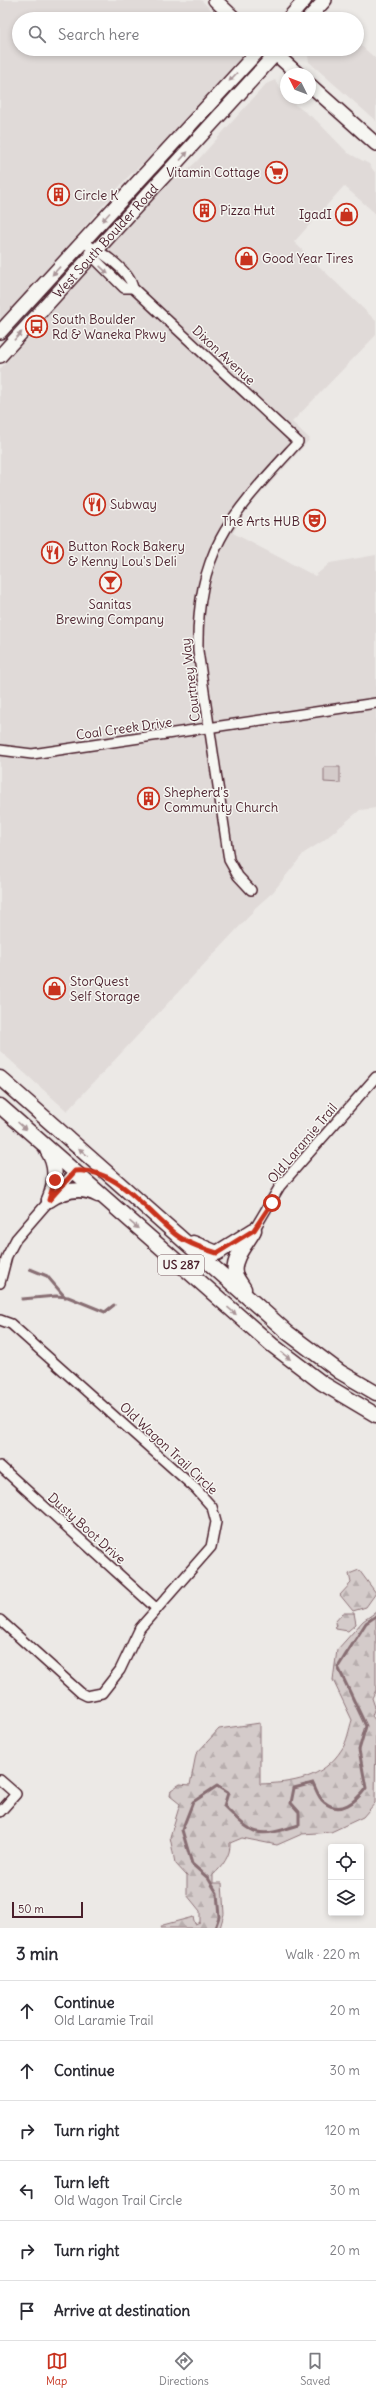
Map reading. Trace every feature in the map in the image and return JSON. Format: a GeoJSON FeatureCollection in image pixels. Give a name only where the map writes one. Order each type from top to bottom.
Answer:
{"type":"FeatureCollection","features":[{"type":"Feature","properties":{"kind":"main road"},"geometry":{"type":"LineString","coordinates":[[215,0],[228,12]]}},
{"type":"Feature","properties":{"kind":"main road"},"geometry":{"type":"LineString","coordinates":[[295,12],[306,0]]}},
{"type":"Feature","properties":{"kind":"main road"},"geometry":{"type":"LineString","coordinates":[[315,12],[326,0]]}},
{"type":"Feature","properties":{"kind":"main road","name":"West South Boulder Road"},"geometry":{"type":"LineString","coordinates":[[0,332],[254,56]]}},
{"type":"Feature","properties":{"kind":"main road","name":"West South Boulder Road"},"geometry":{"type":"LineString","coordinates":[[0,356],[95,253],[271,56]]}},
{"type":"Feature","properties":{"kind":"main road"},"geometry":{"type":"LineString","coordinates":[[280,56],[292,68]]}},
{"type":"Feature","properties":{"kind":"main road"},"geometry":{"type":"LineString","coordinates":[[316,90],[376,144]]}},
{"type":"Feature","properties":{"kind":"main road","name":"US 287"},"geometry":{"type":"LineString","coordinates":[[0,1078],[288,1333],[335,1368],[376,1393]]}},
{"type":"Feature","properties":{"kind":"main road","name":"US 287"},"geometry":{"type":"LineString","coordinates":[[0,1106],[43,1146],[75,1171],[105,1199],[289,1358],[346,1399],[376,1414]]}},
{"type":"Feature","properties":{"kind":"main road"},"geometry":{"type":"LineString","coordinates":[[43,1146],[52,1158],[55,1172],[54,1187],[49,1200]]}},
{"type":"Feature","properties":{"kind":"main road"},"geometry":{"type":"LineString","coordinates":[[75,1171],[88,1170],[112,1178]]}},
{"type":"Feature","properties":{"kind":"main road"},"geometry":{"type":"LineString","coordinates":[[49,1200],[57,1195],[76,1190],[95,1193],[105,1199]]}},
{"type":"Feature","properties":{"kind":"main road"},"geometry":{"type":"LineString","coordinates":[[177,1235],[217,1253],[254,1230]]}},
{"type":"Feature","properties":{"kind":"main road"},"geometry":{"type":"LineString","coordinates":[[251,1301],[235,1273],[235,1267],[237,1258],[254,1230]]}},
{"type":"Feature","properties":{"kind":"street","name":"Dixon Avenue"},"geometry":{"type":"LineString","coordinates":[[82,242],[95,253],[124,288],[133,288],[298,442]]}},
{"type":"Feature","properties":{"kind":"street","name":"Courtney Way"},"geometry":{"type":"LineString","coordinates":[[251,890],[238,876],[229,860],[198,651],[198,622],[201,591],[210,562],[225,528],[242,503],[298,442]]}},
{"type":"Feature","properties":{"kind":"street","name":"Coal Creek Drive"},"geometry":{"type":"LineString","coordinates":[[0,750],[32,754],[209,729],[346,706],[376,703]]}},
{"type":"Feature","properties":{"kind":"street","name":"Old Laramie Trail"},"geometry":{"type":"LineString","coordinates":[[254,1230],[280,1186],[376,1077]]}},
{"type":"Feature","properties":{"kind":"street"},"geometry":{"type":"LineString","coordinates":[[0,1283],[7,1256],[16,1238],[75,1171]]}},
{"type":"Feature","properties":{"kind":"street","name":"Old Wagon Trail Circle"},"geometry":{"type":"LineString","coordinates":[[0,1320],[11,1324],[196,1489],[212,1507],[216,1522],[211,1547],[134,1636],[120,1670],[110,1685],[102,1693],[94,1696],[81,1693],[0,1620]]}},
{"type":"Feature","properties":{"kind":"street","name":"Dusty Boot Drive"},"geometry":{"type":"LineString","coordinates":[[0,1466],[157,1609]]}},
{"type":"Feature","properties":{"kind":"street"},"geometry":{"type":"LineString","coordinates":[[0,1780],[16,1794],[0,1812]]}},
{"type":"Feature","properties":{"kind":"shaded area"},"geometry":{"type":"Polygon","coordinates":[[[0,0],[201,0],[214,12],[12,12],[12,56],[241,56],[154,153],[127,178],[0,323],[0,0]]]}},
{"type":"Feature","properties":{"kind":"shaded area"},"geometry":{"type":"Polygon","coordinates":[[[364,48],[376,59],[376,121],[316,68],[309,62],[308,56],[364,56],[364,48]]]}},
{"type":"Feature","properties":{"kind":"shaded area"},"geometry":{"type":"Polygon","coordinates":[[[275,80],[280,88],[280,104],[294,104],[316,120],[348,153],[369,164],[376,174],[376,214],[344,186],[294,242],[376,321],[376,335],[292,422],[310,439],[246,510],[233,533],[315,576],[330,563],[376,555],[376,808],[360,810],[323,841],[304,853],[273,892],[255,908],[67,1111],[0,1051],[0,369],[172,177],[186,171],[197,161],[266,84],[275,80]]]}},
{"type":"Feature","properties":{"kind":"green space"},"geometry":{"type":"Polygon","coordinates":[[[324,767],[340,767],[340,783],[324,782],[324,767]]]}},
{"type":"Feature","properties":{"kind":"green space"},"geometry":{"type":"Polygon","coordinates":[[[359,1570],[376,1593],[366,1607],[353,1611],[340,1595],[351,1583],[349,1574],[359,1570]]]}},
{"type":"Feature","properties":{"kind":"green space"},"geometry":{"type":"Polygon","coordinates":[[[376,1612],[376,1690],[372,1698],[375,1707],[372,1716],[376,1721],[375,1803],[363,1817],[331,1832],[302,1834],[277,1845],[242,1838],[230,1843],[229,1852],[225,1860],[213,1875],[213,1883],[222,1883],[224,1914],[220,1928],[161,1928],[163,1925],[193,1917],[195,1924],[200,1922],[200,1911],[187,1895],[187,1876],[175,1863],[170,1837],[180,1804],[170,1796],[171,1790],[180,1784],[190,1785],[196,1754],[219,1729],[260,1723],[260,1784],[295,1780],[316,1773],[326,1767],[344,1746],[352,1720],[333,1680],[337,1650],[363,1621],[376,1612]]]}},
{"type":"Feature","properties":{"kind":"green space"},"geometry":{"type":"Polygon","coordinates":[[[343,1613],[354,1613],[356,1624],[348,1631],[336,1629],[335,1622],[343,1613]]]}},
{"type":"Feature","properties":{"kind":"waterway"},"geometry":{"type":"LineString","coordinates":[[30,1269],[47,1276],[65,1297]]}},
{"type":"Feature","properties":{"kind":"waterway"},"geometry":{"type":"LineString","coordinates":[[22,1299],[56,1296],[68,1297],[105,1312],[114,1305]]}},
{"type":"Feature","properties":{"kind":"waterway"},"geometry":{"type":"LineString","coordinates":[[215,1928],[219,1917],[217,1893],[208,1878],[192,1864],[182,1830],[193,1802],[217,1786],[228,1793],[224,1806],[234,1816],[250,1829],[265,1833],[299,1825],[299,1812],[291,1803],[294,1788],[313,1783],[322,1801],[336,1808],[348,1805],[358,1798],[366,1788],[359,1750],[366,1726],[338,1667],[366,1623],[376,1616]]}},
{"type":"Feature","properties":{"kind":"place","name":"Vitamin Cottage"},"geometry":{"type":"Point","coordinates":[276,172]}},
{"type":"Feature","properties":{"kind":"place","name":"Circle K"},"geometry":{"type":"Point","coordinates":[59,195]}},
{"type":"Feature","properties":{"kind":"place","name":"Pizza Hut"},"geometry":{"type":"Point","coordinates":[205,210]}},
{"type":"Feature","properties":{"kind":"place","name":"IgadI"},"geometry":{"type":"Point","coordinates":[347,214]}},
{"type":"Feature","properties":{"kind":"place","name":"Good Year Tires"},"geometry":{"type":"Point","coordinates":[246,258]}},
{"type":"Feature","properties":{"kind":"place","name":"South Boulder Rd & Waneka Pkwy"},"geometry":{"type":"Point","coordinates":[36,326]}},
{"type":"Feature","properties":{"kind":"place","name":"Subway"},"geometry":{"type":"Point","coordinates":[95,504]}},
{"type":"Feature","properties":{"kind":"place","name":"The Arts HUB"},"geometry":{"type":"Point","coordinates":[315,521]}},
{"type":"Feature","properties":{"kind":"place","name":"Button Rock Bakery & Kenny Lou's Deli"},"geometry":{"type":"Point","coordinates":[52,553]}},
{"type":"Feature","properties":{"kind":"place","name":"Sanitas Brewing Company"},"geometry":{"type":"Point","coordinates":[110,582]}},
{"type":"Feature","properties":{"kind":"place","name":"Shepherd's Community Church"},"geometry":{"type":"Point","coordinates":[148,799]}},
{"type":"Feature","properties":{"kind":"place","name":"StorQuest Self Storage"},"geometry":{"type":"Point","coordinates":[55,988]}},
{"type":"Feature","properties":{"kind":"route"},"geometry":{"type":"LineString","coordinates":[[55,1180],[49,1200],[75,1171],[88,1170],[112,1178],[177,1235],[217,1253],[228,1248],[254,1230],[272,1203]]}}]}
